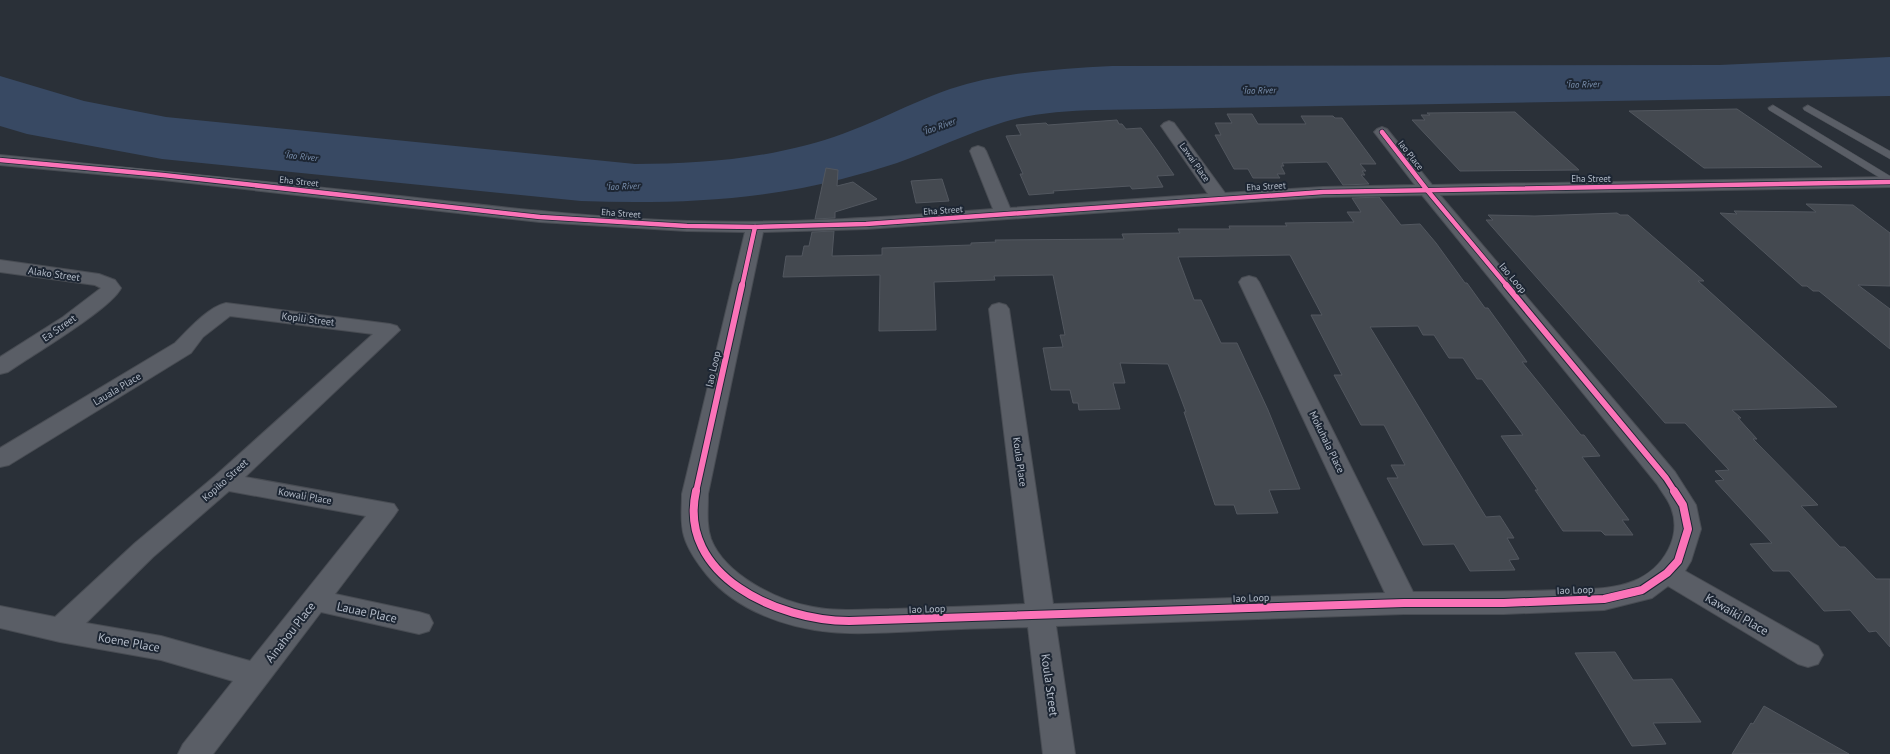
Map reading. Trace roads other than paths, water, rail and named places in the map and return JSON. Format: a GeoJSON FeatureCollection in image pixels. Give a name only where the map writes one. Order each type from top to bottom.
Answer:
{"type":"FeatureCollection","features":[{"type":"Feature","properties":{"kind":"street","name":"Lawai Place"},"geometry":{"type":"LineString","coordinates":[[1169,126],[1220,198]]}},
{"type":"Feature","properties":{"kind":"street","name":"Iao Place"},"geometry":{"type":"LineString","coordinates":[[1382,132],[1427,190]]}},
{"type":"Feature","properties":{"kind":"street"},"geometry":{"type":"LineString","coordinates":[[978,151],[1004,214]]}},
{"type":"Feature","properties":{"kind":"street","name":"Eha Street"},"geometry":{"type":"LineString","coordinates":[[0,160],[163,175],[540,217],[688,226],[755,227],[866,224],[1220,198],[1323,192],[1890,181]]}},
{"type":"Feature","properties":{"kind":"street","name":"Iao Loop"},"geometry":{"type":"LineString","coordinates":[[755,227],[695,494],[695,519],[699,541],[714,568],[758,601],[792,613],[831,621],[1404,603],[1504,603],[1604,599],[1642,590],[1667,573],[1678,561],[1688,529],[1683,505],[1666,478],[1427,190]]}},
{"type":"Feature","properties":{"kind":"street","name":"Alako Street"},"geometry":{"type":"LineString","coordinates":[[0,266],[99,280],[108,284]]}},
{"type":"Feature","properties":{"kind":"street","name":"Mokuhala Place"},"geometry":{"type":"LineString","coordinates":[[1249,282],[1404,603]]}},
{"type":"Feature","properties":{"kind":"street","name":"Ea Street"},"geometry":{"type":"LineString","coordinates":[[0,367],[70,321],[109,292],[110,288],[108,284]]}},
{"type":"Feature","properties":{"kind":"street","name":"Kopili Street"},"geometry":{"type":"LineString","coordinates":[[226,309],[390,330]]}},
{"type":"Feature","properties":{"kind":"street","name":"Lauala Place"},"geometry":{"type":"LineString","coordinates":[[0,459],[183,348],[196,333],[226,309]]}},
{"type":"Feature","properties":{"kind":"street","name":"Koula Place"},"geometry":{"type":"LineString","coordinates":[[999,309],[1040,615]]}},
{"type":"Feature","properties":{"kind":"street","name":"Kopiko Street"},"geometry":{"type":"LineString","coordinates":[[60,630],[144,550],[224,482],[390,330]]}},
{"type":"Feature","properties":{"kind":"street","name":"Kowali Place"},"geometry":{"type":"LineString","coordinates":[[224,482],[386,510]]}},
{"type":"Feature","properties":{"kind":"street","name":"Ainahou Place"},"geometry":{"type":"LineString","coordinates":[[194,754],[386,510]]}},
{"type":"Feature","properties":{"kind":"street","name":"Kawaiki Place"},"geometry":{"type":"LineString","coordinates":[[1667,573],[1808,655]]}},
{"type":"Feature","properties":{"kind":"street","name":"Lauae Place"},"geometry":{"type":"LineString","coordinates":[[314,600],[419,624]]}},
{"type":"Feature","properties":{"kind":"street","name":"Koula Street"},"geometry":{"type":"LineString","coordinates":[[1040,615],[1059,754]]}},
{"type":"Feature","properties":{"kind":"street","name":"Koene Place"},"geometry":{"type":"LineString","coordinates":[[0,616],[60,630],[161,648],[256,675]]}},
{"type":"Feature","properties":{"kind":"lane"},"geometry":{"type":"LineString","coordinates":[[1773,108],[1890,181]]}},
{"type":"Feature","properties":{"kind":"lane"},"geometry":{"type":"LineString","coordinates":[[1808,108],[1890,156]]}},
{"type":"Feature","properties":{"kind":"lane"},"geometry":{"type":"LineString","coordinates":[[1858,161],[1890,160]]}},
{"type":"Feature","properties":{"kind":"water","name":"ʻĪao River"},"geometry":{"type":"Polygon","coordinates":[[[1890,57],[1890,96],[1097,110],[1050,113],[1027,116],[1004,122],[977,131],[897,163],[842,179],[778,192],[680,201],[581,201],[162,159],[27,134],[0,126],[0,76],[84,101],[166,117],[635,164],[678,163],[743,158],[807,145],[844,134],[950,89],[970,83],[1010,75],[1051,70],[1112,66],[1719,65],[1890,57]]]}}]}
